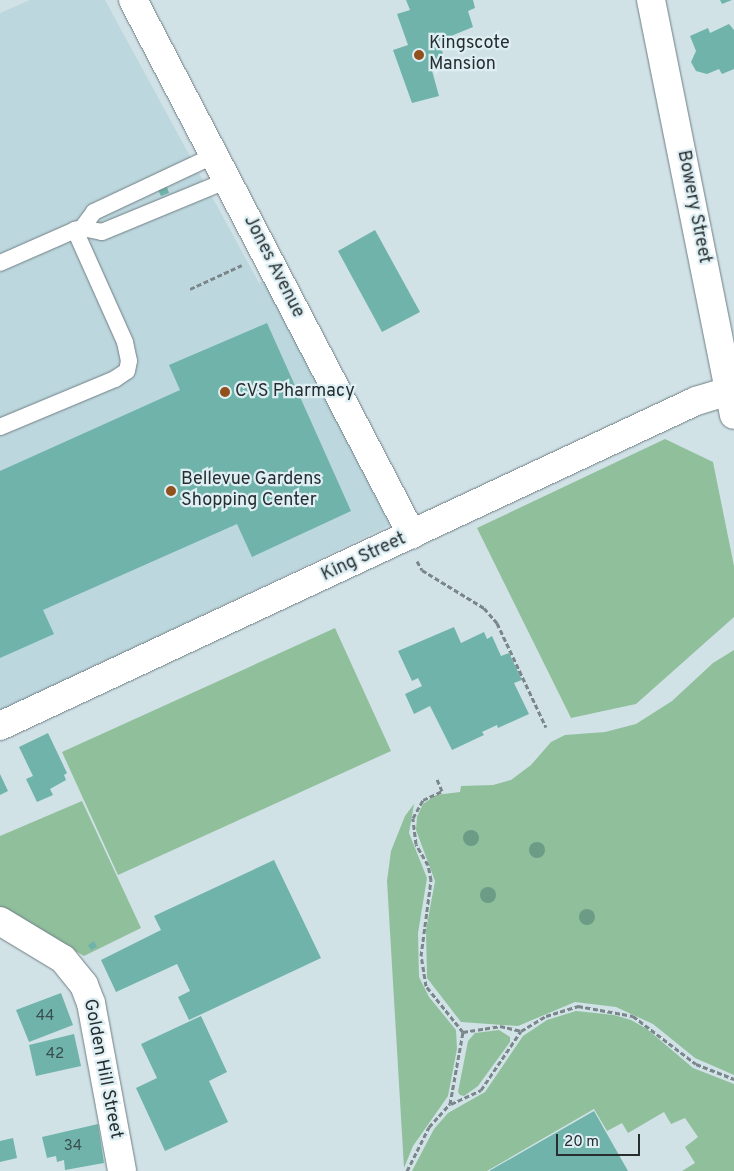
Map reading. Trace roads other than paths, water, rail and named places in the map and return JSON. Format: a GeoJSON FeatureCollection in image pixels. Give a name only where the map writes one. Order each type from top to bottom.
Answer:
{"type":"FeatureCollection","features":[{"type":"Feature","properties":{"kind":"street","name":"Jones Avenue"},"geometry":{"type":"LineString","coordinates":[[133,0],[228,180],[409,537]]}},
{"type":"Feature","properties":{"kind":"street","name":"Bowery Street"},"geometry":{"type":"LineString","coordinates":[[651,0],[732,403]]}},
{"type":"Feature","properties":{"kind":"street","name":"King Street"},"geometry":{"type":"LineString","coordinates":[[0,726],[409,537],[696,401],[732,403]]}},
{"type":"Feature","properties":{"kind":"street","name":"Golden Hill Street"},"geometry":{"type":"LineString","coordinates":[[0,921],[63,959],[84,985],[91,1003],[122,1171]]}},
{"type":"Feature","properties":{"kind":"lane"},"geometry":{"type":"LineString","coordinates":[[0,263],[79,229],[94,212],[215,155]]}},
{"type":"Feature","properties":{"kind":"lane"},"geometry":{"type":"LineString","coordinates":[[79,229],[102,232],[228,180]]}},
{"type":"Feature","properties":{"kind":"lane"},"geometry":{"type":"LineString","coordinates":[[0,428],[115,379],[127,371],[129,361],[126,342],[79,229]]}},
{"type":"Feature","properties":{"kind":"place","name":"Kingscote Mansion"},"geometry":{"type":"Point","coordinates":[419,55]}},
{"type":"Feature","properties":{"kind":"place","name":"CVS Pharmacy"},"geometry":{"type":"Point","coordinates":[225,392]}},
{"type":"Feature","properties":{"kind":"place","name":"Bellevue Gardens Shopping Center"},"geometry":{"type":"Point","coordinates":[171,491]}}]}
